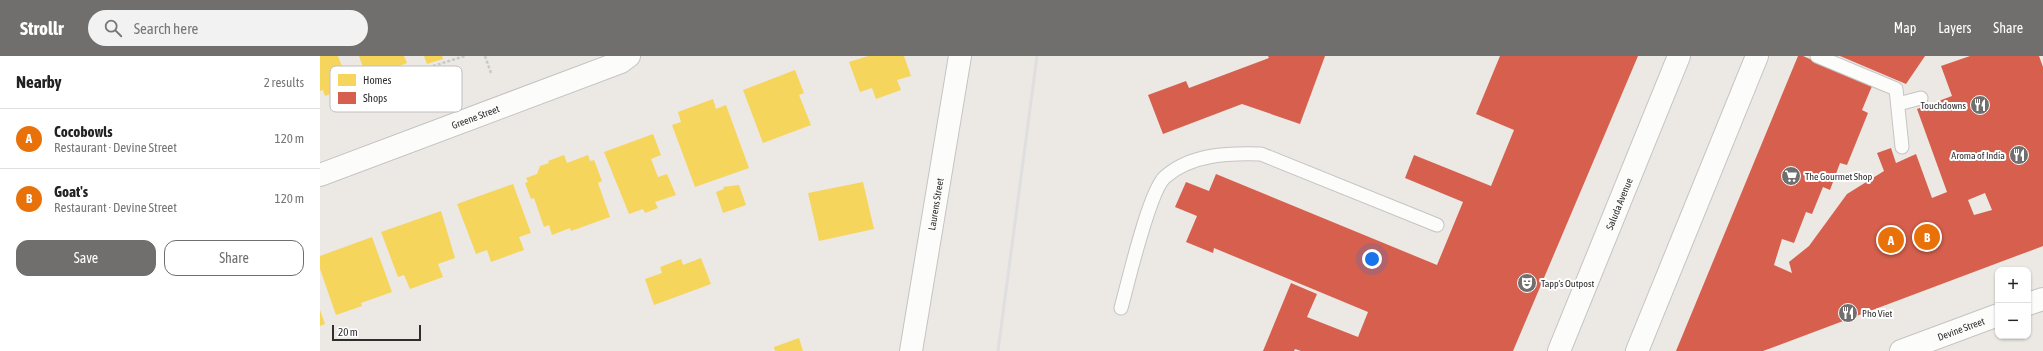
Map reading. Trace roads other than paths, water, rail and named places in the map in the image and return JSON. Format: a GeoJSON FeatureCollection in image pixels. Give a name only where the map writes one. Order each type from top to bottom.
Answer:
{"type":"FeatureCollection","features":[{"type":"Feature","properties":{"kind":"street","name":"Laurens Street"},"geometry":{"type":"LineString","coordinates":[[911,351],[960,56]]}},
{"type":"Feature","properties":{"kind":"street","name":"Saluda Avenue"},"geometry":{"type":"LineString","coordinates":[[1559,351],[1679,56]]}},
{"type":"Feature","properties":{"kind":"street"},"geometry":{"type":"LineString","coordinates":[[1637,351],[1757,56]]}},
{"type":"Feature","properties":{"kind":"street","name":"Greene Street"},"geometry":{"type":"LineString","coordinates":[[320,175],[623,58]]}},
{"type":"Feature","properties":{"kind":"street"},"geometry":{"type":"LineString","coordinates":[[2031,303],[2043,299]]}},
{"type":"Feature","properties":{"kind":"street","name":"Devine Street"},"geometry":{"type":"LineString","coordinates":[[1901,351],[1995,316]]}},
{"type":"Feature","properties":{"kind":"lane"},"geometry":{"type":"LineString","coordinates":[[1817,56],[1896,89],[1902,148]]}},
{"type":"Feature","properties":{"kind":"lane"},"geometry":{"type":"LineString","coordinates":[[1898,104],[1922,98]]}},
{"type":"Feature","properties":{"kind":"lane"},"geometry":{"type":"LineString","coordinates":[[1121,308],[1152,202],[1164,178],[1195,159],[1234,153],[1261,154],[1437,224]]}},
{"type":"Feature","properties":{"kind":"railway"},"geometry":{"type":"LineString","coordinates":[[998,351],[1037,56]]}},
{"type":"Feature","properties":{"kind":"place","name":"Touchdowns"},"geometry":{"type":"Point","coordinates":[1980,105]}},
{"type":"Feature","properties":{"kind":"place","name":"Aroma of India"},"geometry":{"type":"Point","coordinates":[2019,155]}},
{"type":"Feature","properties":{"kind":"place","name":"The Gourmet Shop"},"geometry":{"type":"Point","coordinates":[1791,176]}},
{"type":"Feature","properties":{"kind":"place","name":"Goat's"},"geometry":{"type":"Point","coordinates":[1927,237]}},
{"type":"Feature","properties":{"kind":"place","name":"Cocobowls"},"geometry":{"type":"Point","coordinates":[1891,240]}},
{"type":"Feature","properties":{"kind":"place","name":"Tapp's Outpost"},"geometry":{"type":"Point","coordinates":[1527,283]}},
{"type":"Feature","properties":{"kind":"place","name":"Pho Viet"},"geometry":{"type":"Point","coordinates":[1848,313]}}]}
